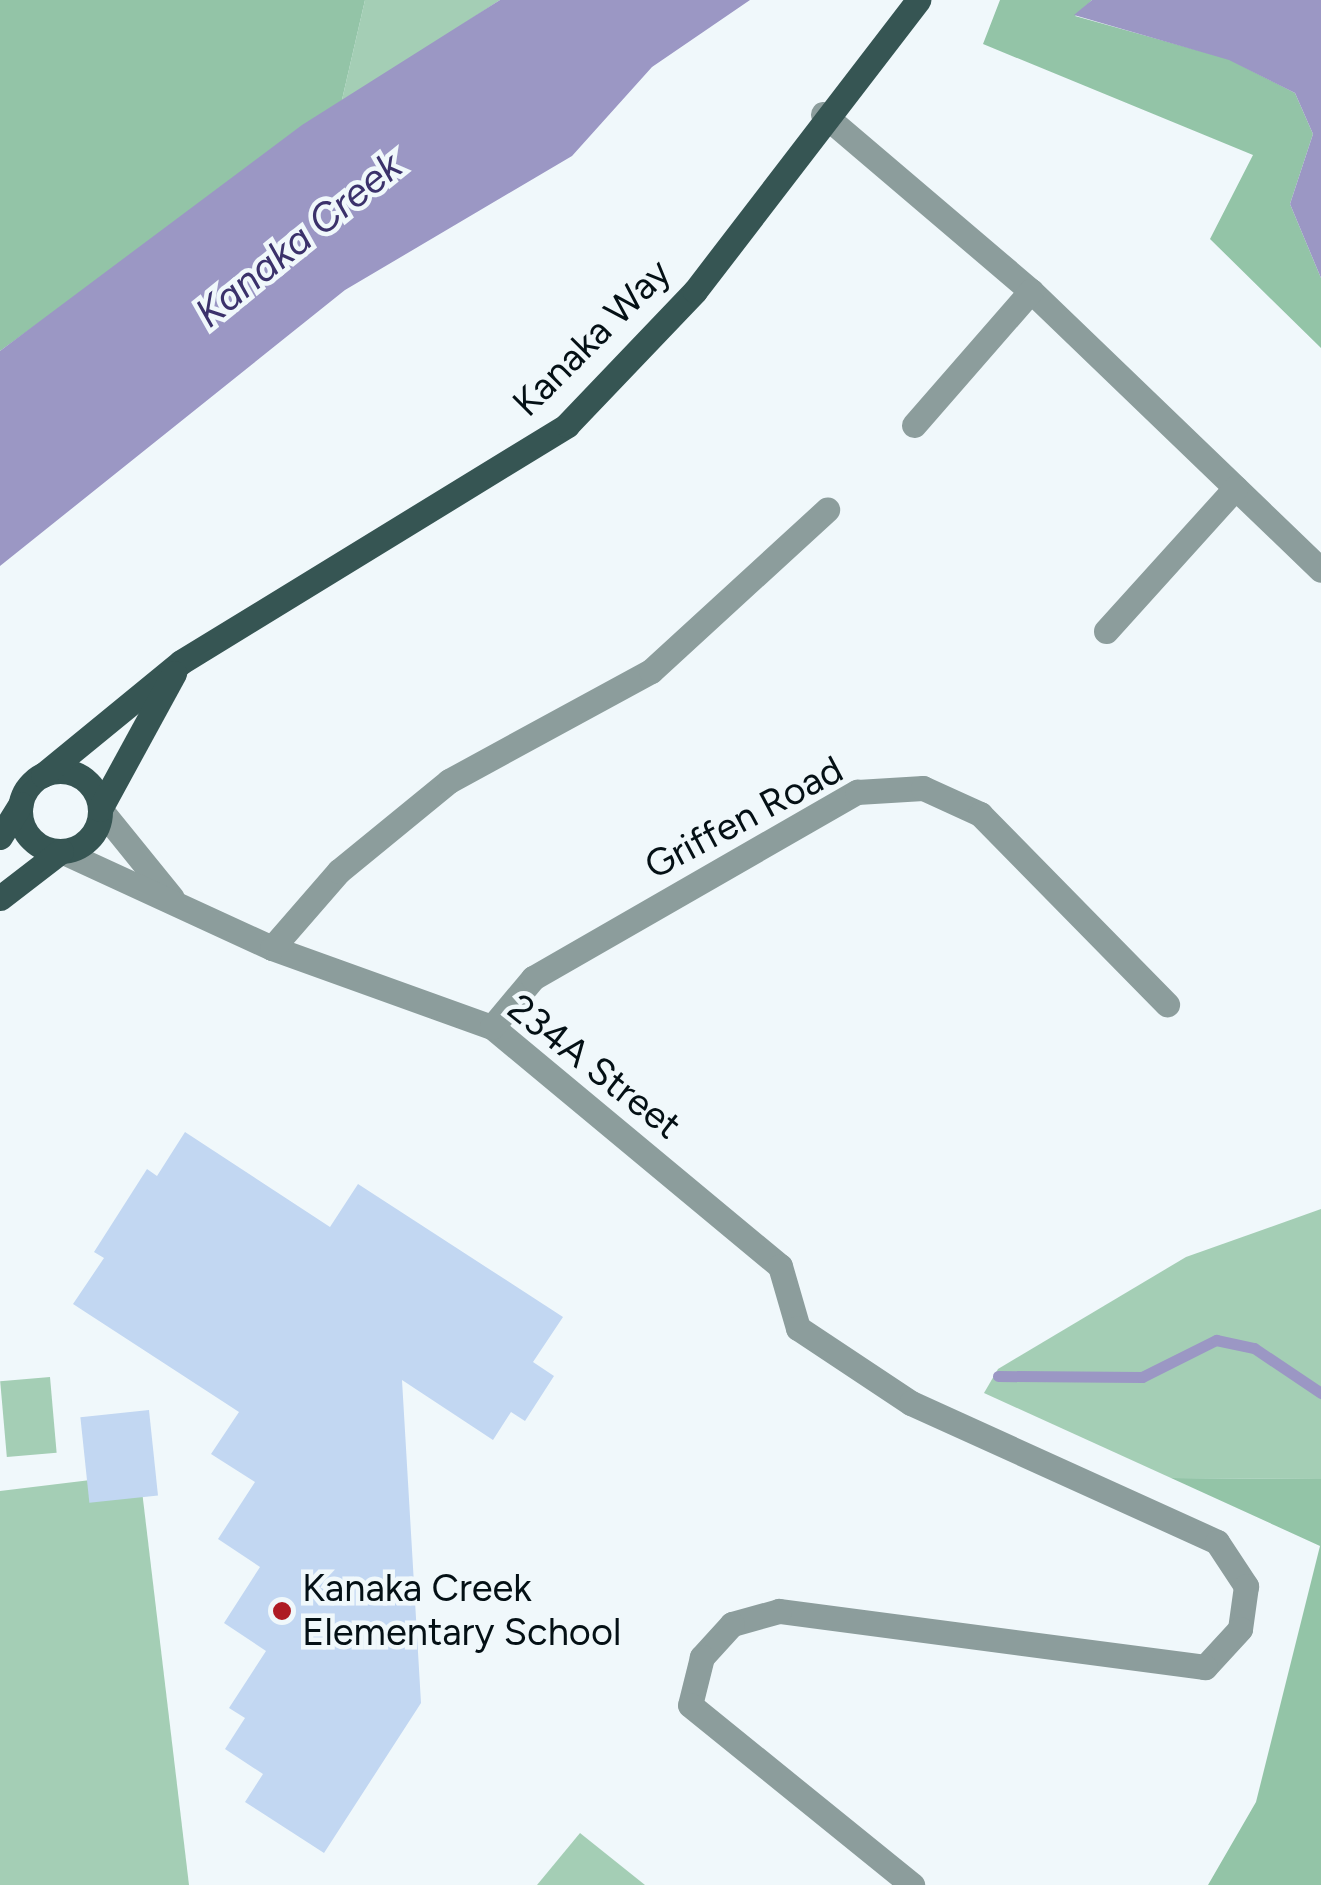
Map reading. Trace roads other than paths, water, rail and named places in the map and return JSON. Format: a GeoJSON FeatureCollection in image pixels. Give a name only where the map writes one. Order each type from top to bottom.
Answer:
{"type":"FeatureCollection","features":[{"type":"Feature","properties":{"kind":"main road","name":"Kanaka Way"},"geometry":{"type":"LineString","coordinates":[[43,775],[181,662],[567,425],[695,292],[823,114],[918,0]]}},
{"type":"Feature","properties":{"kind":"main road","name":"Kanaka Way"},"geometry":{"type":"LineString","coordinates":[[100,809],[181,662]]}},
{"type":"Feature","properties":{"kind":"main road"},"geometry":{"type":"LineString","coordinates":[[0,837],[43,775],[76,774],[100,809],[92,836],[61,851],[0,898]]}},
{"type":"Feature","properties":{"kind":"main road"},"geometry":{"type":"LineString","coordinates":[[20,804],[28,836],[61,851]]}},
{"type":"Feature","properties":{"kind":"street"},"geometry":{"type":"LineString","coordinates":[[823,114],[1030,292],[1321,570]]}},
{"type":"Feature","properties":{"kind":"street"},"geometry":{"type":"LineString","coordinates":[[914,425],[1030,292]]}},
{"type":"Feature","properties":{"kind":"street"},"geometry":{"type":"LineString","coordinates":[[1106,631],[1235,488]]}},
{"type":"Feature","properties":{"kind":"street"},"geometry":{"type":"LineString","coordinates":[[272,948],[339,871],[449,781],[651,671],[828,510]]}},
{"type":"Feature","properties":{"kind":"street","name":"Griffen Road"},"geometry":{"type":"LineString","coordinates":[[492,1027],[533,978],[857,792],[923,788],[980,814],[1166,1004]]}},
{"type":"Feature","properties":{"kind":"street","name":"234A Street"},"geometry":{"type":"LineString","coordinates":[[100,809],[172,898]]}},
{"type":"Feature","properties":{"kind":"street","name":"234A Street"},"geometry":{"type":"LineString","coordinates":[[61,851],[172,898],[272,948],[492,1027],[780,1266],[798,1328],[911,1403],[1217,1542],[1246,1586],[1240,1629],[1205,1667],[779,1611],[732,1624],[702,1658],[690,1705],[912,1885]]}},
{"type":"Feature","properties":{"kind":"water","name":"Kanaka Creek"},"geometry":{"type":"Polygon","coordinates":[[[500,0],[750,0],[652,67],[572,156],[345,290],[0,566],[0,351],[302,125],[500,0]]]}},
{"type":"Feature","properties":{"kind":"water"},"geometry":{"type":"Polygon","coordinates":[[[1092,0],[1321,0],[1321,278],[1290,204],[1313,134],[1295,93],[1229,60],[1074,15],[1092,0]]]}},
{"type":"Feature","properties":{"kind":"waterway"},"geometry":{"type":"LineString","coordinates":[[998,1376],[1142,1377],[1216,1340],[1254,1348],[1321,1393]]}},
{"type":"Feature","properties":{"kind":"place","name":"Kanaka Creek Elementary School"},"geometry":{"type":"Point","coordinates":[282,1611]}}]}
